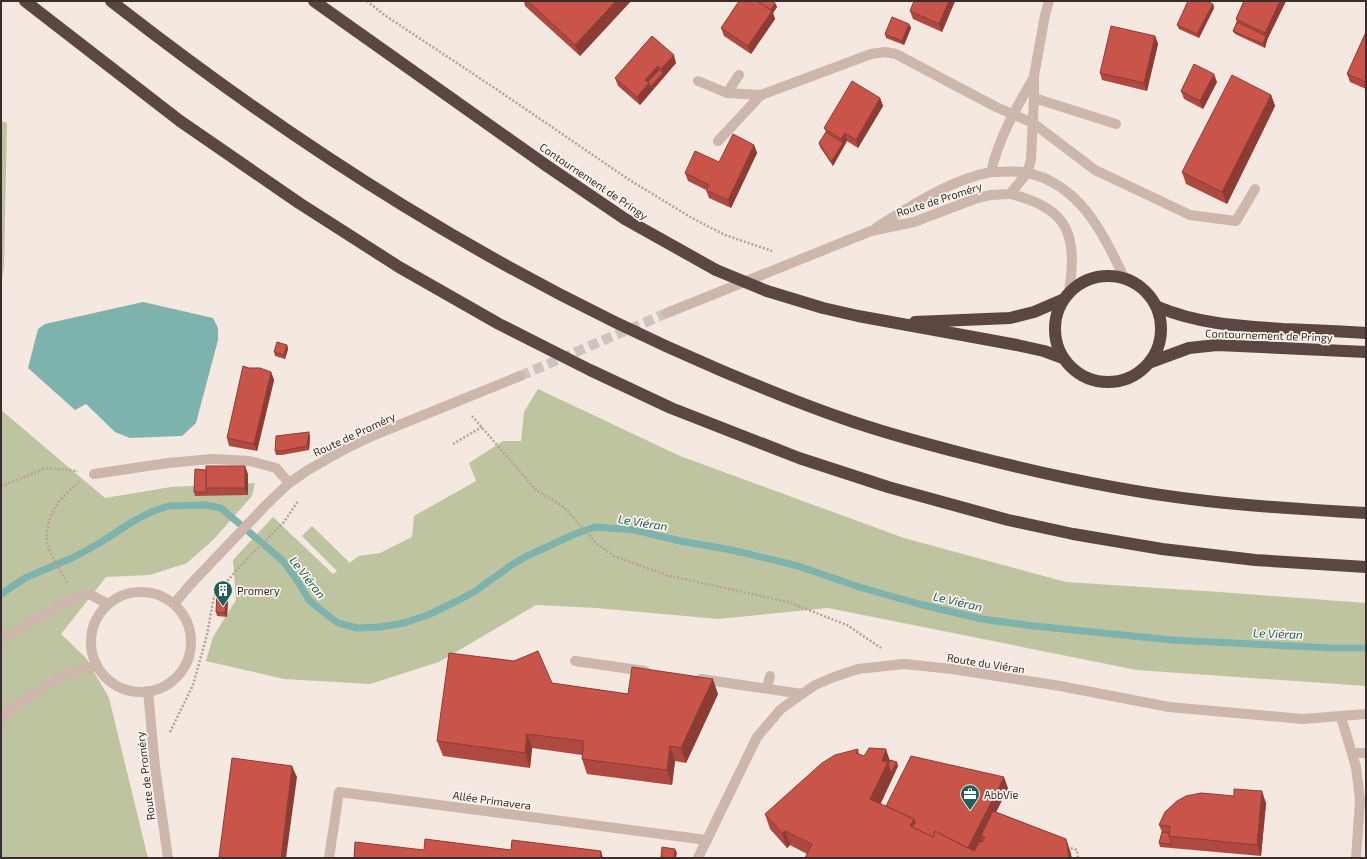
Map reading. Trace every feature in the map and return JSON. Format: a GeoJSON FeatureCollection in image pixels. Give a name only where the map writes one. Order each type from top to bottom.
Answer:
{"type":"FeatureCollection","features":[{"type":"Feature","properties":{"kind":"highway"},"geometry":{"type":"LineString","coordinates":[[25,1],[180,121],[299,203],[399,267],[499,324],[590,370],[671,408],[806,461],[888,487],[1008,520],[1073,534],[1162,549],[1254,560],[1366,567]]}},
{"type":"Feature","properties":{"kind":"highway"},"geometry":{"type":"LineString","coordinates":[[110,1],[222,84],[316,150],[448,234],[574,302],[660,344],[752,383],[842,418],[932,446],[1030,470],[1116,487],[1206,501],[1309,510],[1366,513]]}},
{"type":"Feature","properties":{"kind":"highway","name":"Contournement de Pringy"},"geometry":{"type":"LineString","coordinates":[[314,1],[547,166],[625,219],[716,270],[767,291],[824,308],[890,323],[1017,345],[1044,351],[1063,358]]}},
{"type":"Feature","properties":{"kind":"highway","name":"Contournement de Pringy"},"geometry":{"type":"LineString","coordinates":[[890,323],[1010,318],[1034,312],[1065,296],[1084,282],[1108,276],[1125,279],[1145,291],[1158,307],[1174,314],[1192,319],[1232,326],[1366,333]]}},
{"type":"Feature","properties":{"kind":"highway","name":"Contournement de Pringy"},"geometry":{"type":"LineString","coordinates":[[1065,296],[1056,316],[1053,332],[1055,341],[1063,358],[1071,368],[1086,378],[1107,382],[1136,374],[1150,362],[1157,351],[1161,332],[1158,307]]}},
{"type":"Feature","properties":{"kind":"highway","name":"Contournement de Pringy"},"geometry":{"type":"LineString","coordinates":[[1150,362],[1189,348],[1218,345],[1366,352]]}},
{"type":"Feature","properties":{"kind":"street","name":"Route de Proméry"},"geometry":{"type":"LineString","coordinates":[[667,312],[871,231],[914,222],[977,198],[991,195],[1010,194],[1026,172],[1031,160],[1034,76],[1044,15],[1049,1]]}},
{"type":"Feature","properties":{"kind":"street"},"geometry":{"type":"LineString","coordinates":[[698,80],[727,93],[762,95],[871,54],[885,52],[896,54],[1012,115],[1033,123],[1096,170],[1190,215],[1236,221],[1255,189]]}},
{"type":"Feature","properties":{"kind":"street"},"geometry":{"type":"LineString","coordinates":[[727,93],[739,76]]}},
{"type":"Feature","properties":{"kind":"street","name":"Route de Proméry"},"geometry":{"type":"LineString","coordinates":[[871,231],[909,207],[941,191],[974,175],[991,172],[999,144],[1012,115],[1034,76]]}},
{"type":"Feature","properties":{"kind":"street"},"geometry":{"type":"LineString","coordinates":[[718,141],[762,95]]}},
{"type":"Feature","properties":{"kind":"street"},"geometry":{"type":"LineString","coordinates":[[1034,98],[1116,124]]}},
{"type":"Feature","properties":{"kind":"street"},"geometry":{"type":"LineString","coordinates":[[991,172],[1026,172],[1056,184],[1074,197],[1082,205],[1098,228],[1125,279]]}},
{"type":"Feature","properties":{"kind":"street"},"geometry":{"type":"LineString","coordinates":[[1010,194],[1039,203],[1054,213],[1068,232],[1072,247],[1072,274],[1065,296]]}},
{"type":"Feature","properties":{"kind":"street","name":"Route de Proméry"},"geometry":{"type":"LineString","coordinates":[[174,604],[259,512],[289,483],[320,462],[372,436],[520,376]]}},
{"type":"Feature","properties":{"kind":"street"},"geometry":{"type":"LineString","coordinates":[[94,474],[168,463],[220,460],[250,461],[276,468],[289,483]]}},
{"type":"Feature","properties":{"kind":"street"},"geometry":{"type":"LineString","coordinates":[[141,592],[153,593],[174,604],[184,617],[190,632],[190,648],[186,664],[176,677],[164,687],[148,691],[133,691],[118,686],[106,677],[97,665],[92,652],[91,639],[93,626],[99,614],[108,604],[123,595],[141,592]]}},
{"type":"Feature","properties":{"kind":"street"},"geometry":{"type":"LineString","coordinates":[[1,639],[79,595],[91,594],[108,604]]}},
{"type":"Feature","properties":{"kind":"street"},"geometry":{"type":"LineString","coordinates":[[575,661],[652,672]]}},
{"type":"Feature","properties":{"kind":"street","name":"Route du Viéran"},"geometry":{"type":"LineString","coordinates":[[698,858],[757,737],[769,722],[782,709],[815,685],[858,669],[904,664],[952,669],[1060,686],[1169,708],[1303,719],[1366,714]]}},
{"type":"Feature","properties":{"kind":"street"},"geometry":{"type":"LineString","coordinates":[[1,719],[10,709],[62,676],[97,665]]}},
{"type":"Feature","properties":{"kind":"street"},"geometry":{"type":"LineString","coordinates":[[767,688],[770,676]]}},
{"type":"Feature","properties":{"kind":"street"},"geometry":{"type":"LineString","coordinates":[[690,677],[802,694]]}},
{"type":"Feature","properties":{"kind":"street","name":"Route de Proméry"},"geometry":{"type":"LineString","coordinates":[[148,691],[154,767],[168,858]]}},
{"type":"Feature","properties":{"kind":"street"},"geometry":{"type":"LineString","coordinates":[[1341,717],[1353,753],[1360,800],[1356,858]]}},
{"type":"Feature","properties":{"kind":"street"},"geometry":{"type":"LineString","coordinates":[[1353,753],[1366,753]]}},
{"type":"Feature","properties":{"kind":"street","name":"Allée Primavera"},"geometry":{"type":"LineString","coordinates":[[329,858],[340,792],[707,840]]}},
{"type":"Feature","properties":{"kind":"path"},"geometry":{"type":"LineString","coordinates":[[368,1],[384,14],[505,94],[628,179],[692,218],[725,235],[797,260]]}},
{"type":"Feature","properties":{"kind":"path"},"geometry":{"type":"LineString","coordinates":[[472,416],[536,490],[564,507],[593,540],[614,556],[666,575],[788,602],[847,625],[904,664]]}},
{"type":"Feature","properties":{"kind":"path"},"geometry":{"type":"LineString","coordinates":[[453,444],[482,427]]}},
{"type":"Feature","properties":{"kind":"path"},"geometry":{"type":"LineString","coordinates":[[1,486],[47,468],[94,474]]}},
{"type":"Feature","properties":{"kind":"path"},"geometry":{"type":"LineString","coordinates":[[63,576],[48,546],[47,530],[52,514],[58,503],[78,483],[94,474]]}},
{"type":"Feature","properties":{"kind":"path"},"geometry":{"type":"LineString","coordinates":[[170,733],[193,685],[207,635],[214,596],[244,562],[284,522],[300,498]]}},
{"type":"Feature","properties":{"kind":"path"},"geometry":{"type":"LineString","coordinates":[[1063,846],[1077,850],[1078,858]]}},
{"type":"Feature","properties":{"kind":"green space"},"geometry":{"type":"Polygon","coordinates":[[[1,121],[7,123],[4,267],[1,284],[1,121]]]}},
{"type":"Feature","properties":{"kind":"green space"},"geometry":{"type":"Polygon","coordinates":[[[538,389],[680,456],[904,538],[1066,582],[1366,603],[1366,686],[1137,670],[828,608],[718,619],[596,608],[536,605],[439,662],[370,684],[284,679],[206,661],[213,637],[236,600],[233,560],[273,517],[333,574],[337,571],[302,536],[312,526],[349,562],[348,564],[359,556],[380,553],[412,537],[414,516],[476,481],[469,463],[503,441],[521,441],[524,412],[538,389]]]}},
{"type":"Feature","properties":{"kind":"green space"},"geometry":{"type":"Polygon","coordinates":[[[1,410],[105,498],[171,487],[255,483],[252,496],[214,539],[187,563],[150,575],[106,577],[61,634],[86,658],[109,698],[148,858],[1,858],[1,410]]]}},
{"type":"Feature","properties":{"kind":"water"},"geometry":{"type":"Polygon","coordinates":[[[143,302],[213,318],[218,328],[218,340],[196,423],[182,436],[130,438],[115,432],[86,404],[75,410],[28,368],[38,329],[45,324],[143,302]]]}},
{"type":"Feature","properties":{"kind":"building"},"geometry":{"type":"Polygon","coordinates":[[[528,1],[616,1],[575,45],[528,1]]]}},
{"type":"Feature","properties":{"kind":"building"},"geometry":{"type":"Polygon","coordinates":[[[739,1],[757,1],[772,11],[748,46],[721,28],[739,1]]]}},
{"type":"Feature","properties":{"kind":"building"},"geometry":{"type":"Polygon","coordinates":[[[757,1],[772,1],[775,3],[771,10],[757,1]]]}},
{"type":"Feature","properties":{"kind":"building"},"geometry":{"type":"Polygon","coordinates":[[[914,1],[949,1],[939,24],[910,11],[914,1]]]}},
{"type":"Feature","properties":{"kind":"building"},"geometry":{"type":"Polygon","coordinates":[[[1188,1],[1206,1],[1213,4],[1197,34],[1177,25],[1188,1]]]}},
{"type":"Feature","properties":{"kind":"building"},"geometry":{"type":"Polygon","coordinates":[[[1244,1],[1280,1],[1265,33],[1236,19],[1244,1]]]}},
{"type":"Feature","properties":{"kind":"building"},"geometry":{"type":"Polygon","coordinates":[[[892,17],[909,24],[902,41],[885,34],[892,17]]]}},
{"type":"Feature","properties":{"kind":"building"},"geometry":{"type":"Polygon","coordinates":[[[1237,22],[1266,36],[1263,44],[1233,31],[1237,22]]]}},
{"type":"Feature","properties":{"kind":"building"},"geometry":{"type":"Polygon","coordinates":[[[1111,26],[1155,36],[1144,83],[1100,73],[1111,26]]]}},
{"type":"Feature","properties":{"kind":"building"},"geometry":{"type":"Polygon","coordinates":[[[1366,32],[1366,82],[1347,74],[1366,32]]]}},
{"type":"Feature","properties":{"kind":"building"},"geometry":{"type":"Polygon","coordinates":[[[652,36],[674,55],[661,69],[658,66],[645,80],[649,83],[637,97],[615,78],[652,36]]]}},
{"type":"Feature","properties":{"kind":"building"},"geometry":{"type":"Polygon","coordinates":[[[1194,64],[1214,74],[1200,101],[1181,91],[1194,64]]]}},
{"type":"Feature","properties":{"kind":"building"},"geometry":{"type":"Polygon","coordinates":[[[659,70],[663,73],[650,87],[648,82],[659,70]]]}},
{"type":"Feature","properties":{"kind":"building"},"geometry":{"type":"Polygon","coordinates":[[[1232,75],[1271,95],[1222,192],[1182,172],[1232,75]]]}},
{"type":"Feature","properties":{"kind":"building"},"geometry":{"type":"Polygon","coordinates":[[[852,81],[880,98],[856,140],[845,133],[841,139],[824,128],[852,81]]]}},
{"type":"Feature","properties":{"kind":"building"},"geometry":{"type":"Polygon","coordinates":[[[826,132],[843,143],[831,162],[819,143],[826,132]]]}},
{"type":"Feature","properties":{"kind":"building"},"geometry":{"type":"Polygon","coordinates":[[[733,134],[754,145],[728,200],[706,190],[709,185],[685,173],[695,151],[719,162],[733,134]]]}},
{"type":"Feature","properties":{"kind":"building"},"geometry":{"type":"Polygon","coordinates":[[[277,342],[287,345],[284,355],[274,352],[277,342]]]}},
{"type":"Feature","properties":{"kind":"building"},"geometry":{"type":"Polygon","coordinates":[[[243,366],[249,368],[260,368],[271,372],[254,444],[227,438],[243,366]]]}},
{"type":"Feature","properties":{"kind":"building"},"geometry":{"type":"Polygon","coordinates":[[[309,432],[307,446],[275,451],[276,436],[309,432]]]}},
{"type":"Feature","properties":{"kind":"building"},"geometry":{"type":"Polygon","coordinates":[[[206,466],[245,466],[245,488],[206,488],[206,466]]]}},
{"type":"Feature","properties":{"kind":"building"},"geometry":{"type":"Polygon","coordinates":[[[195,469],[206,470],[207,492],[194,492],[195,469]]]}},
{"type":"Feature","properties":{"kind":"building","name":"Promery"},"geometry":{"type":"Polygon","coordinates":[[[217,594],[227,595],[225,613],[216,612],[217,594]]]}},
{"type":"Feature","properties":{"kind":"building"},"geometry":{"type":"Polygon","coordinates":[[[538,651],[552,683],[628,694],[632,667],[713,679],[681,748],[670,746],[667,770],[582,759],[584,741],[527,734],[525,753],[437,741],[449,653],[514,661],[538,651]]]}},
{"type":"Feature","properties":{"kind":"building"},"geometry":{"type":"Polygon","coordinates":[[[869,748],[886,749],[882,761],[888,762],[870,799],[914,819],[910,826],[933,837],[935,831],[974,851],[980,841],[982,842],[985,837],[981,836],[993,811],[1066,839],[1069,858],[805,858],[812,844],[785,831],[782,833],[765,814],[822,763],[835,755],[858,749],[856,753],[864,756],[869,748]]]}},
{"type":"Feature","properties":{"kind":"building"},"geometry":{"type":"Polygon","coordinates":[[[911,756],[1004,777],[968,848],[935,831],[933,837],[912,827],[915,823],[914,819],[886,806],[911,756]]]}},
{"type":"Feature","properties":{"kind":"building"},"geometry":{"type":"Polygon","coordinates":[[[232,758],[292,766],[281,858],[219,857],[232,758]]]}},
{"type":"Feature","properties":{"kind":"building"},"geometry":{"type":"Polygon","coordinates":[[[890,760],[897,762],[891,773],[888,764],[890,760]]]}},
{"type":"Feature","properties":{"kind":"building"},"geometry":{"type":"Polygon","coordinates":[[[1234,789],[1262,791],[1257,845],[1169,836],[1170,826],[1159,825],[1165,812],[1177,801],[1186,796],[1201,793],[1234,796],[1234,789]]]}},
{"type":"Feature","properties":{"kind":"building"},"geometry":{"type":"Polygon","coordinates":[[[1162,832],[1169,833],[1172,844],[1159,843],[1162,832]]]}},
{"type":"Feature","properties":{"kind":"building"},"geometry":{"type":"Polygon","coordinates":[[[425,839],[511,850],[512,840],[601,851],[600,858],[354,858],[355,842],[424,850],[425,839]]]}},
{"type":"Feature","properties":{"kind":"building"},"geometry":{"type":"Polygon","coordinates":[[[662,847],[675,849],[674,858],[661,857],[662,847]]]}},
{"type":"Feature","properties":{"kind":"waterway","name":"Le Viéran"},"geometry":{"type":"LineString","coordinates":[[1,594],[25,578],[74,557],[98,544],[132,522],[153,511],[169,506],[206,505],[221,508],[283,561],[309,600],[322,611],[338,623],[357,628],[380,627],[404,623],[428,615],[474,592],[513,564],[527,556],[575,534],[595,527],[635,530],[680,541],[732,550],[798,566],[859,587],[919,604],[982,619],[1034,626],[1172,640],[1331,648],[1366,648]]}},
{"type":"Feature","properties":{"kind":"tunnel"},"geometry":{"type":"LineString","coordinates":[[520,376],[667,313]]}},
{"type":"Feature","properties":{"kind":"place","name":"Promery"},"geometry":{"type":"Point","coordinates":[223,607]}},
{"type":"Feature","properties":{"kind":"place","name":"AbbVie"},"geometry":{"type":"Point","coordinates":[970,811]}}]}
